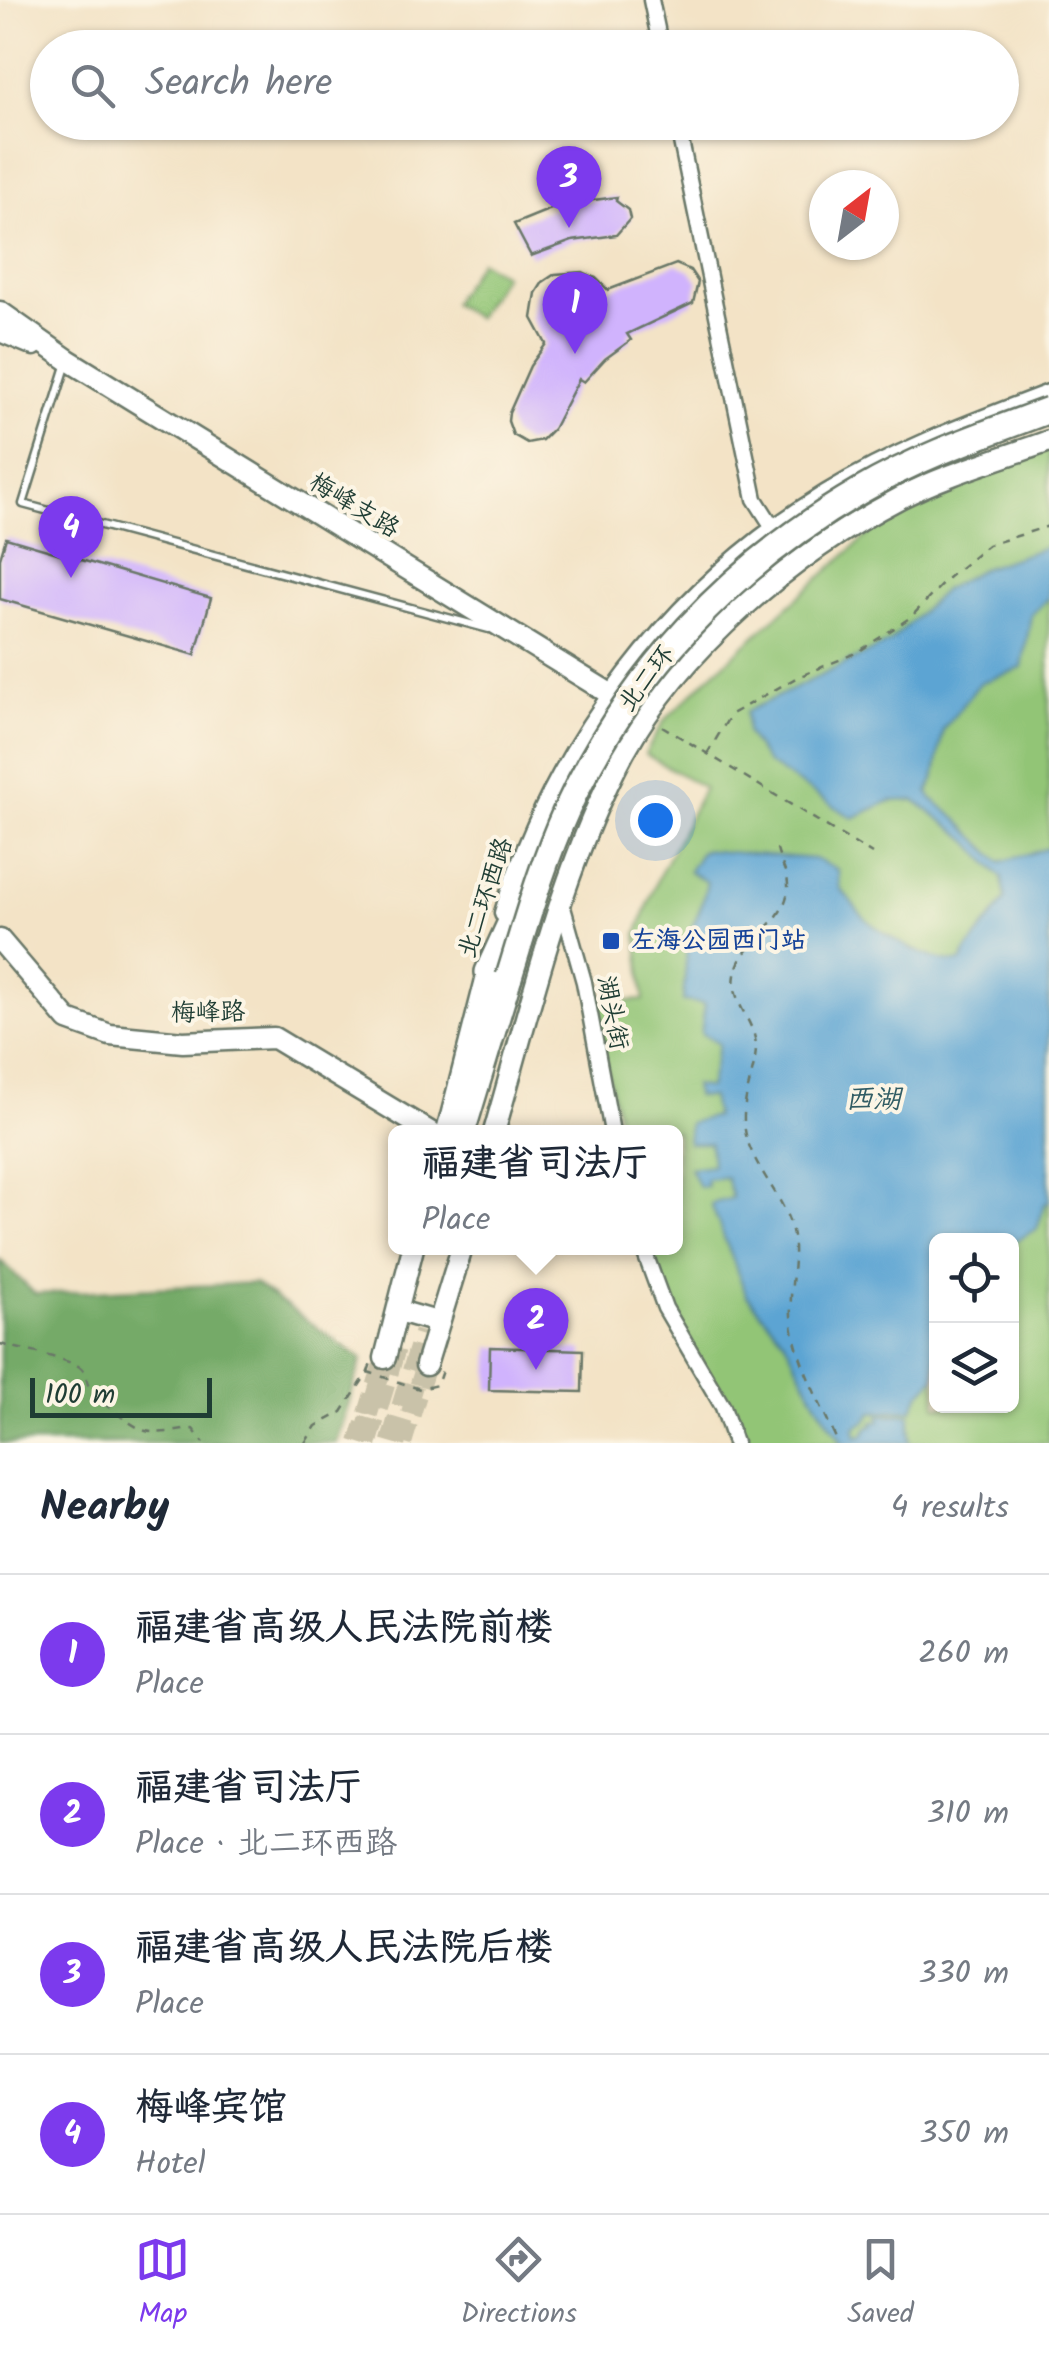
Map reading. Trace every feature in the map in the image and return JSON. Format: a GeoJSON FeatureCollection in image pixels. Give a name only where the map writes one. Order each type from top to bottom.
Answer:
{"type":"FeatureCollection","features":[{"type":"Feature","properties":{"kind":"highway","name":"北二环"},"geometry":{"type":"LineString","coordinates":[[464,1125],[506,977],[565,812],[604,738],[644,679],[692,622],[751,566],[796,531],[862,490],[920,461],[1049,410]]}},
{"type":"Feature","properties":{"kind":"highway","name":"北二环"},"geometry":{"type":"LineString","coordinates":[[479,1125],[506,977],[578,819],[617,746],[659,685],[704,631],[759,577],[805,544],[928,472],[1049,425]]}},
{"type":"Feature","properties":{"kind":"highway"},"geometry":{"type":"LineString","coordinates":[[506,977],[525,890],[565,812]]}},
{"type":"Feature","properties":{"kind":"main road","name":"梅峰支路"},"geometry":{"type":"LineString","coordinates":[[0,312],[68,360],[614,696]]}},
{"type":"Feature","properties":{"kind":"main road","name":"梅峰支路"},"geometry":{"type":"LineString","coordinates":[[0,331],[68,360]]}},
{"type":"Feature","properties":{"kind":"main road","name":"北二环西路"},"geometry":{"type":"LineString","coordinates":[[450,1125],[506,977],[518,873],[546,802],[614,696],[688,606],[748,552],[826,495],[914,448],[1049,395]]}},
{"type":"Feature","properties":{"kind":"main road"},"geometry":{"type":"LineString","coordinates":[[496,1125],[562,904],[587,835],[625,752],[648,718],[713,639],[765,586],[810,553],[906,495],[1049,441]]}},
{"type":"Feature","properties":{"kind":"main road"},"geometry":{"type":"LineString","coordinates":[[614,696],[648,718]]}},
{"type":"Feature","properties":{"kind":"main road","name":"梅峰路"},"geometry":{"type":"LineString","coordinates":[[0,940],[68,1020],[110,1035],[183,1042],[274,1038],[418,1125]]}},
{"type":"Feature","properties":{"kind":"main road"},"geometry":{"type":"LineString","coordinates":[[384,1358],[411,1255]]}},
{"type":"Feature","properties":{"kind":"main road"},"geometry":{"type":"LineString","coordinates":[[435,1365],[437,1322],[460,1255]]}},
{"type":"Feature","properties":{"kind":"main road"},"geometry":{"type":"LineString","coordinates":[[399,1311],[437,1322]]}},
{"type":"Feature","properties":{"kind":"street"},"geometry":{"type":"LineString","coordinates":[[652,0],[658,30]]}},
{"type":"Feature","properties":{"kind":"street"},"geometry":{"type":"LineString","coordinates":[[681,140],[755,499],[776,532]]}},
{"type":"Feature","properties":{"kind":"street","name":"湖头街"},"geometry":{"type":"LineString","coordinates":[[562,904],[584,982],[611,1125]]}},
{"type":"Feature","properties":{"kind":"street"},"geometry":{"type":"LineString","coordinates":[[643,1255],[665,1308],[723,1407],[735,1443]]}},
{"type":"Feature","properties":{"kind":"lane"},"geometry":{"type":"LineString","coordinates":[[68,360],[23,504],[520,637]]}},
{"type":"Feature","properties":{"kind":"path"},"geometry":{"type":"LineString","coordinates":[[707,754],[730,714],[796,678],[858,652],[911,617],[948,578],[988,545],[1049,526]]}},
{"type":"Feature","properties":{"kind":"path"},"geometry":{"type":"LineString","coordinates":[[648,718],[872,854]]}},
{"type":"Feature","properties":{"kind":"path"},"geometry":{"type":"LineString","coordinates":[[777,852],[788,885],[784,903],[742,957],[734,974],[734,992],[756,1043],[744,1121],[748,1148],[777,1196],[792,1232],[791,1317],[806,1368],[838,1443]]}},
{"type":"Feature","properties":{"kind":"path"},"geometry":{"type":"LineString","coordinates":[[0,1344],[32,1351],[50,1360],[64,1358],[84,1370],[90,1389],[141,1430],[193,1429],[204,1443]]}},
{"type":"Feature","properties":{"kind":"path"},"geometry":{"type":"LineString","coordinates":[[305,1443],[316,1426],[342,1412],[368,1372],[420,1389],[437,1385],[435,1365]]}},
{"type":"Feature","properties":{"kind":"green space"},"geometry":{"type":"Polygon","coordinates":[[[480,261],[504,275],[476,318],[452,303],[480,261]]]}},
{"type":"Feature","properties":{"kind":"green space"},"geometry":{"type":"Polygon","coordinates":[[[1049,449],[1049,1443],[739,1443],[667,1301],[651,1255],[683,1255],[683,1125],[619,1125],[592,1003],[644,1000],[637,934],[658,878],[704,788],[645,754],[664,721],[900,506],[1049,449]]]}},
{"type":"Feature","properties":{"kind":"green space"},"geometry":{"type":"Polygon","coordinates":[[[0,1260],[35,1294],[254,1283],[362,1359],[337,1443],[0,1443],[0,1260]]]}},
{"type":"Feature","properties":{"kind":"water","name":"西湖"},"geometry":{"type":"Polygon","coordinates":[[[1049,546],[1049,597],[1031,615],[1022,668],[980,683],[943,730],[934,780],[928,792],[1000,862],[1049,848],[1049,1202],[1037,1229],[1019,1239],[1019,1233],[929,1233],[929,1384],[912,1410],[872,1412],[855,1427],[856,1436],[863,1435],[873,1422],[880,1421],[879,1415],[910,1414],[910,1443],[843,1443],[816,1402],[785,1341],[747,1296],[711,1204],[732,1198],[726,1177],[706,1179],[707,1186],[699,1187],[690,1168],[712,1165],[710,1143],[688,1143],[689,1123],[715,1116],[711,1097],[696,1096],[694,1085],[709,1088],[719,1044],[701,1033],[705,1004],[683,1001],[688,937],[707,882],[689,871],[702,850],[815,859],[838,870],[840,889],[862,916],[886,934],[937,959],[961,962],[1005,899],[1002,878],[965,837],[914,800],[890,801],[853,818],[767,763],[747,733],[746,712],[890,642],[945,589],[979,570],[1049,546]]]}},
{"type":"Feature","properties":{"kind":"building"},"geometry":{"type":"Polygon","coordinates":[[[617,197],[630,219],[616,235],[572,241],[531,256],[514,224],[563,204],[617,197]]]}},
{"type":"Feature","properties":{"kind":"building"},"geometry":{"type":"Polygon","coordinates":[[[676,264],[690,270],[698,282],[693,303],[627,334],[631,340],[605,359],[584,382],[579,379],[553,429],[542,440],[527,443],[513,435],[509,413],[530,366],[546,344],[532,318],[536,293],[543,282],[555,274],[583,272],[608,290],[676,264]]]}},
{"type":"Feature","properties":{"kind":"building"},"geometry":{"type":"Polygon","coordinates":[[[6,538],[211,598],[195,655],[0,599],[0,558],[6,538]]]}},
{"type":"Feature","properties":{"kind":"building"},"geometry":{"type":"Polygon","coordinates":[[[490,1347],[583,1350],[582,1392],[489,1390],[490,1347]]]}},
{"type":"Feature","properties":{"kind":"tunnel"},"geometry":{"type":"LineString","coordinates":[[393,1443],[426,1333]]}},
{"type":"Feature","properties":{"kind":"tunnel"},"geometry":{"type":"LineString","coordinates":[[365,1443],[396,1339]]}},
{"type":"Feature","properties":{"kind":"tunnel"},"geometry":{"type":"LineString","coordinates":[[359,1443],[385,1358]]}},
{"type":"Feature","properties":{"kind":"tunnel"},"geometry":{"type":"LineString","coordinates":[[402,1443],[426,1365]]}},
{"type":"Feature","properties":{"kind":"place","name":"福建省高级人民法院后楼"},"geometry":{"type":"Point","coordinates":[569,228]}},
{"type":"Feature","properties":{"kind":"place","name":"福建省高级人民法院前楼"},"geometry":{"type":"Point","coordinates":[575,354]}},
{"type":"Feature","properties":{"kind":"place","name":"梅峰宾馆"},"geometry":{"type":"Point","coordinates":[71,578]}},
{"type":"Feature","properties":{"kind":"place","name":"左海公园西门站"},"geometry":{"type":"Point","coordinates":[611,941]}},
{"type":"Feature","properties":{"kind":"place","name":"福建省司法厅"},"geometry":{"type":"Point","coordinates":[536,1370]}}]}
